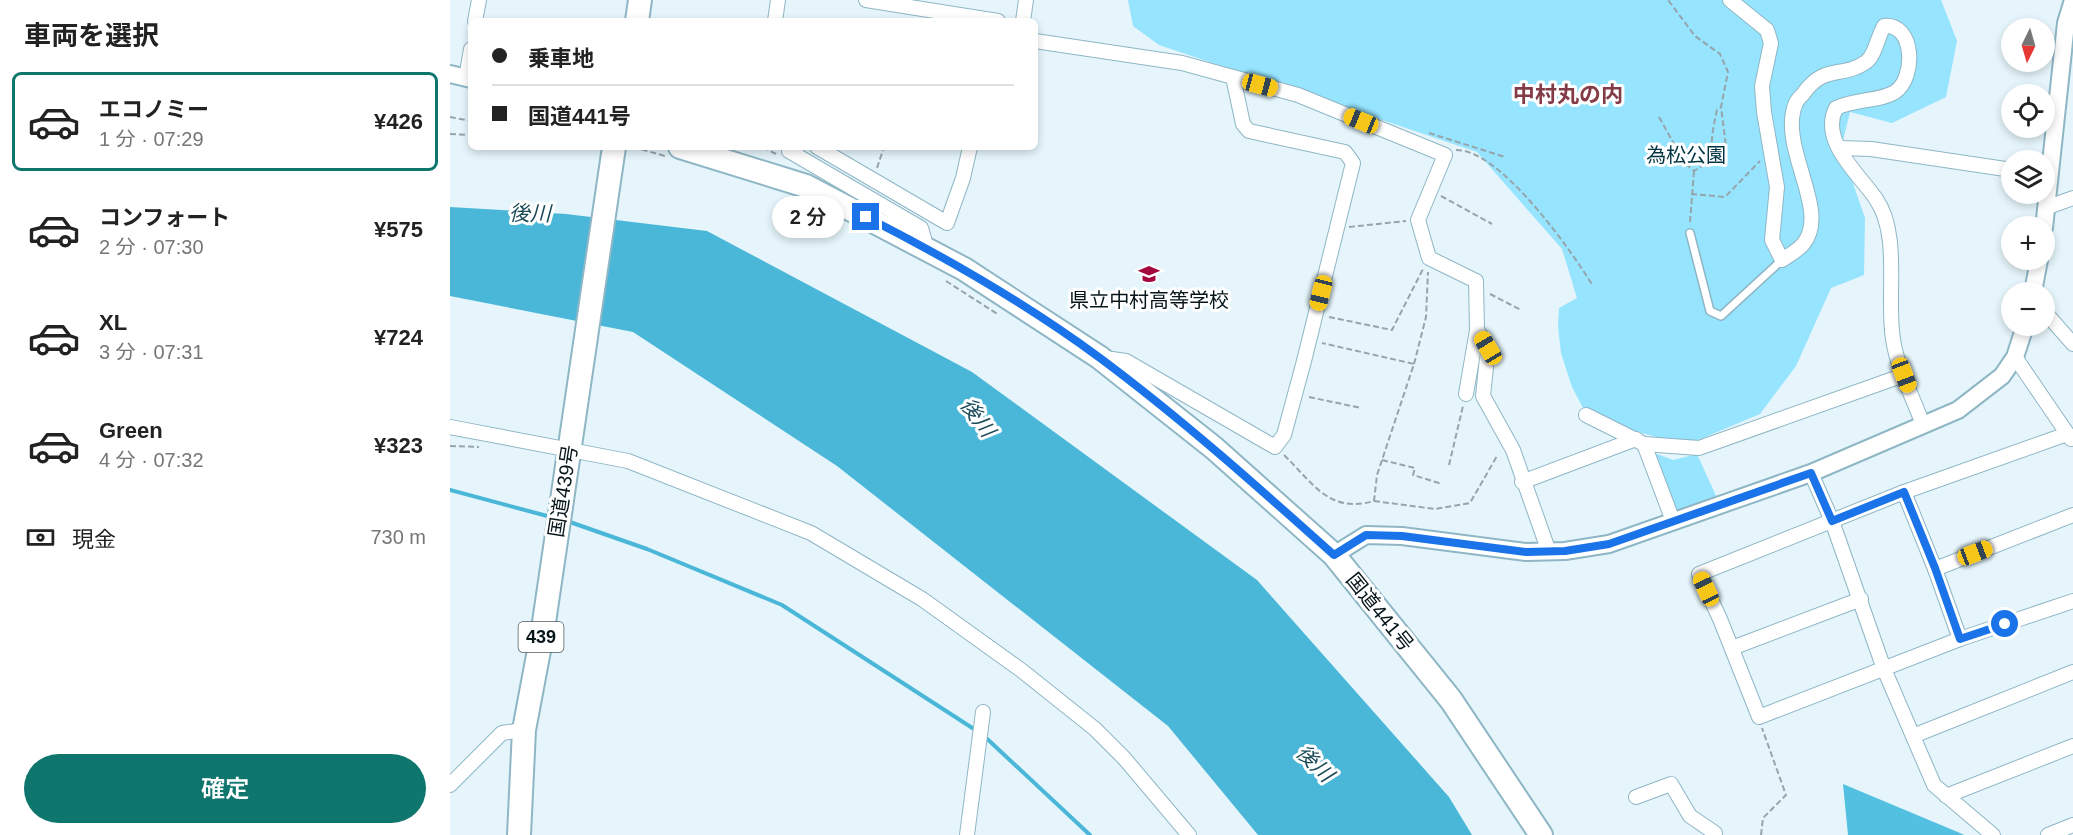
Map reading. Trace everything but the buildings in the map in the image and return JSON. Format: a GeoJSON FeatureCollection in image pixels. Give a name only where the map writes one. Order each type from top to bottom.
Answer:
{"type":"FeatureCollection","features":[{"type":"Feature","properties":{"kind":"highway"},"geometry":{"type":"LineString","coordinates":[[637,18],[640,0]]}},
{"type":"Feature","properties":{"kind":"highway","name":"国道439号"},"geometry":{"type":"LineString","coordinates":[[519,835],[524,730],[543,629],[614,150]]}},
{"type":"Feature","properties":{"kind":"highway","name":"国道441号"},"geometry":{"type":"LineString","coordinates":[[673,152],[806,186],[927,249],[1032,312],[1099,357],[1214,448],[1334,555],[1451,700],[1541,835]]}},
{"type":"Feature","properties":{"kind":"street"},"geometry":{"type":"LineString","coordinates":[[476,18],[479,0]]}},
{"type":"Feature","properties":{"kind":"street"},"geometry":{"type":"LineString","coordinates":[[775,18],[778,0]]}},
{"type":"Feature","properties":{"kind":"street"},"geometry":{"type":"LineString","coordinates":[[866,0],[948,6],[988,18]]}},
{"type":"Feature","properties":{"kind":"street"},"geometry":{"type":"LineString","coordinates":[[1023,18],[1026,0]]}},
{"type":"Feature","properties":{"kind":"street"},"geometry":{"type":"LineString","coordinates":[[1730,0],[1767,30],[1771,44],[1762,86],[1777,187],[1772,240],[1782,260],[1803,244],[1811,230],[1812,215],[1794,150],[1792,128],[1795,105],[1813,80],[1869,61],[1879,33],[1884,26],[1894,25],[1902,30],[1906,40],[1908,73],[1903,85],[1893,93],[1848,102],[1836,108],[1832,126],[1839,148],[1876,199],[1885,216],[1889,242],[1892,335],[1923,425]]}},
{"type":"Feature","properties":{"kind":"street"},"geometry":{"type":"LineString","coordinates":[[2051,150],[2062,81],[2066,23],[2073,0]]}},
{"type":"Feature","properties":{"kind":"street"},"geometry":{"type":"LineString","coordinates":[[1038,41],[1182,63],[1298,95],[1445,155],[1418,220],[1429,258],[1476,280],[1477,330],[1466,394]]}},
{"type":"Feature","properties":{"kind":"street"},"geometry":{"type":"LineString","coordinates":[[462,77],[468,58]]}},
{"type":"Feature","properties":{"kind":"street"},"geometry":{"type":"LineString","coordinates":[[1099,357],[1126,361],[1275,447],[1284,435],[1310,340],[1353,163],[1345,152],[1249,131],[1243,124],[1233,77]]}},
{"type":"Feature","properties":{"kind":"street"},"geometry":{"type":"LineString","coordinates":[[1839,148],[1870,149],[2001,168]]}},
{"type":"Feature","properties":{"kind":"street"},"geometry":{"type":"LineString","coordinates":[[793,150],[921,228],[927,249]]}},
{"type":"Feature","properties":{"kind":"street"},"geometry":{"type":"LineString","coordinates":[[822,150],[947,223],[963,178],[969,150]]}},
{"type":"Feature","properties":{"kind":"street"},"geometry":{"type":"LineString","coordinates":[[2048,207],[2073,198]]}},
{"type":"Feature","properties":{"kind":"street"},"geometry":{"type":"LineString","coordinates":[[2046,216],[2048,204]]}},
{"type":"Feature","properties":{"kind":"street"},"geometry":{"type":"LineString","coordinates":[[2055,323],[2073,344]]}},
{"type":"Feature","properties":{"kind":"street"},"geometry":{"type":"LineString","coordinates":[[1477,330],[1488,348],[1483,396],[1513,450],[1522,482],[1549,552]]}},
{"type":"Feature","properties":{"kind":"street"},"geometry":{"type":"LineString","coordinates":[[1334,555],[1366,535],[1402,536],[1526,552],[1549,552],[1609,544],[1811,473],[1958,410],[2002,376],[2015,357],[2022,336]]}},
{"type":"Feature","properties":{"kind":"street"},"geometry":{"type":"LineString","coordinates":[[2015,357],[2070,437],[1904,492],[1699,574],[1759,717],[1960,639],[2073,601]]}},
{"type":"Feature","properties":{"kind":"street"},"geometry":{"type":"LineString","coordinates":[[1586,415],[1640,442],[1699,448],[1904,375]]}},
{"type":"Feature","properties":{"kind":"street"},"geometry":{"type":"LineString","coordinates":[[450,427],[570,444],[628,461],[811,533],[922,599],[1021,670],[1095,729],[1124,758],[1189,835]]}},
{"type":"Feature","properties":{"kind":"street"},"geometry":{"type":"LineString","coordinates":[[1522,482],[1640,442]]}},
{"type":"Feature","properties":{"kind":"street"},"geometry":{"type":"LineString","coordinates":[[1640,442],[1673,521]]}},
{"type":"Feature","properties":{"kind":"street"},"geometry":{"type":"LineString","coordinates":[[1811,473],[1832,521],[1884,669],[1934,785],[1993,835]]}},
{"type":"Feature","properties":{"kind":"street"},"geometry":{"type":"LineString","coordinates":[[1904,492],[1935,568],[1960,639]]}},
{"type":"Feature","properties":{"kind":"street"},"geometry":{"type":"LineString","coordinates":[[1935,568],[2073,515]]}},
{"type":"Feature","properties":{"kind":"street"},"geometry":{"type":"LineString","coordinates":[[1732,648],[1861,599]]}},
{"type":"Feature","properties":{"kind":"street"},"geometry":{"type":"LineString","coordinates":[[1913,736],[2073,672]]}},
{"type":"Feature","properties":{"kind":"street"},"geometry":{"type":"LineString","coordinates":[[967,835],[983,712]]}},
{"type":"Feature","properties":{"kind":"street"},"geometry":{"type":"LineString","coordinates":[[450,785],[502,733],[524,730]]}},
{"type":"Feature","properties":{"kind":"street"},"geometry":{"type":"LineString","coordinates":[[1946,796],[2073,746]]}},
{"type":"Feature","properties":{"kind":"street"},"geometry":{"type":"LineString","coordinates":[[1636,797],[1671,784],[1690,816],[1715,832],[1714,835]]}},
{"type":"Feature","properties":{"kind":"street"},"geometry":{"type":"LineString","coordinates":[[2048,835],[2073,825]]}},
{"type":"Feature","properties":{"kind":"lane"},"geometry":{"type":"LineString","coordinates":[[1690,233],[1710,311],[1721,316],[1782,260]]}},
{"type":"Feature","properties":{"kind":"path"},"geometry":{"type":"LineString","coordinates":[[1668,0],[1695,36],[1720,54],[1728,72],[1721,107],[1726,146],[1713,160],[1694,171]]}},
{"type":"Feature","properties":{"kind":"path"},"geometry":{"type":"LineString","coordinates":[[1713,160],[1712,135],[1717,110],[1721,107]]}},
{"type":"Feature","properties":{"kind":"path"},"geometry":{"type":"LineString","coordinates":[[450,117],[468,120]]}},
{"type":"Feature","properties":{"kind":"path"},"geometry":{"type":"LineString","coordinates":[[1659,117],[1684,162],[1694,171]]}},
{"type":"Feature","properties":{"kind":"path"},"geometry":{"type":"LineString","coordinates":[[450,134],[468,135]]}},
{"type":"Feature","properties":{"kind":"path"},"geometry":{"type":"LineString","coordinates":[[657,150],[673,152]]}},
{"type":"Feature","properties":{"kind":"path"},"geometry":{"type":"LineString","coordinates":[[873,180],[883,150]]}},
{"type":"Feature","properties":{"kind":"path"},"geometry":{"type":"LineString","coordinates":[[1445,155],[1453,150],[1464,150],[1486,159],[1514,185],[1571,250],[1593,286]]}},
{"type":"Feature","properties":{"kind":"path"},"geometry":{"type":"LineString","coordinates":[[1691,194],[1725,197],[1771,150]]}},
{"type":"Feature","properties":{"kind":"path"},"geometry":{"type":"LineString","coordinates":[[1690,233],[1694,171]]}},
{"type":"Feature","properties":{"kind":"path"},"geometry":{"type":"LineString","coordinates":[[1431,190],[1492,224]]}},
{"type":"Feature","properties":{"kind":"path"},"geometry":{"type":"LineString","coordinates":[[1337,229],[1418,220]]}},
{"type":"Feature","properties":{"kind":"path"},"geometry":{"type":"LineString","coordinates":[[1316,314],[1392,330],[1429,258]]}},
{"type":"Feature","properties":{"kind":"path"},"geometry":{"type":"LineString","coordinates":[[1374,501],[1382,460],[1414,364],[1426,317],[1429,258]]}},
{"type":"Feature","properties":{"kind":"path"},"geometry":{"type":"LineString","coordinates":[[943,279],[1000,315]]}},
{"type":"Feature","properties":{"kind":"path"},"geometry":{"type":"LineString","coordinates":[[1477,288],[1521,310]]}},
{"type":"Feature","properties":{"kind":"path"},"geometry":{"type":"LineString","coordinates":[[1310,340],[1414,364]]}},
{"type":"Feature","properties":{"kind":"path"},"geometry":{"type":"LineString","coordinates":[[1294,394],[1361,408]]}},
{"type":"Feature","properties":{"kind":"path"},"geometry":{"type":"LineString","coordinates":[[1449,465],[1466,394]]}},
{"type":"Feature","properties":{"kind":"path"},"geometry":{"type":"LineString","coordinates":[[1275,447],[1330,500],[1356,506],[1374,501],[1435,509],[1470,503],[1497,456]]}},
{"type":"Feature","properties":{"kind":"path"},"geometry":{"type":"LineString","coordinates":[[1382,460],[1415,468],[1413,476],[1442,484]]}},
{"type":"Feature","properties":{"kind":"path"},"geometry":{"type":"LineString","coordinates":[[1759,717],[1786,795],[1763,818],[1761,835]]}},
{"type":"Feature","properties":{"kind":"green space","name":"為松公園"},"geometry":{"type":"Polygon","coordinates":[[[1128,0],[1941,0],[1957,41],[1946,97],[1892,123],[1850,112],[1841,149],[1865,218],[1864,275],[1831,288],[1796,366],[1760,414],[1696,441],[1675,442],[1634,431],[1593,415],[1583,408],[1572,387],[1561,353],[1559,308],[1577,298],[1562,249],[1477,152],[1159,45],[1133,26],[1128,0]]]}},
{"type":"Feature","properties":{"kind":"green space"},"geometry":{"type":"Polygon","coordinates":[[[1657,454],[1673,460],[1697,454],[1716,496],[1675,512],[1653,457],[1657,454]]]}},
{"type":"Feature","properties":{"kind":"shaded area"},"geometry":{"type":"Polygon","coordinates":[[[1843,784],[1960,833],[1964,835],[1848,835],[1843,784]]]}},
{"type":"Feature","properties":{"kind":"water","name":"後川"},"geometry":{"type":"Polygon","coordinates":[[[450,207],[566,214],[707,231],[972,372],[1257,580],[1449,797],[1472,835],[1258,835],[1168,726],[837,466],[633,332],[450,296],[450,207]]]}},
{"type":"Feature","properties":{"kind":"waterway"},"geometry":{"type":"LineString","coordinates":[[450,490],[551,517]]}},
{"type":"Feature","properties":{"kind":"waterway"},"geometry":{"type":"LineString","coordinates":[[567,521],[647,549],[782,605],[977,731]]}},
{"type":"Feature","properties":{"kind":"waterway"},"geometry":{"type":"LineString","coordinates":[[983,735],[1090,835]]}},
{"type":"Feature","properties":{"kind":"place","name":"県立中村高等学校"},"geometry":{"type":"Point","coordinates":[1149,274]}},
{"type":"Feature","properties":{"kind":"district","name":"中村丸の内"},"geometry":{"type":"Point","coordinates":[1568,94]}},
{"type":"Feature","properties":{"kind":"route"},"geometry":{"type":"LineString","coordinates":[[866,217],[964,269],[1099,357],[1214,448],[1334,555],[1366,535],[1402,536],[1526,552],[1565,551],[1609,544],[1811,473],[1832,521],[1904,492],[1935,568],[1960,639],[2005,624]]}}]}
